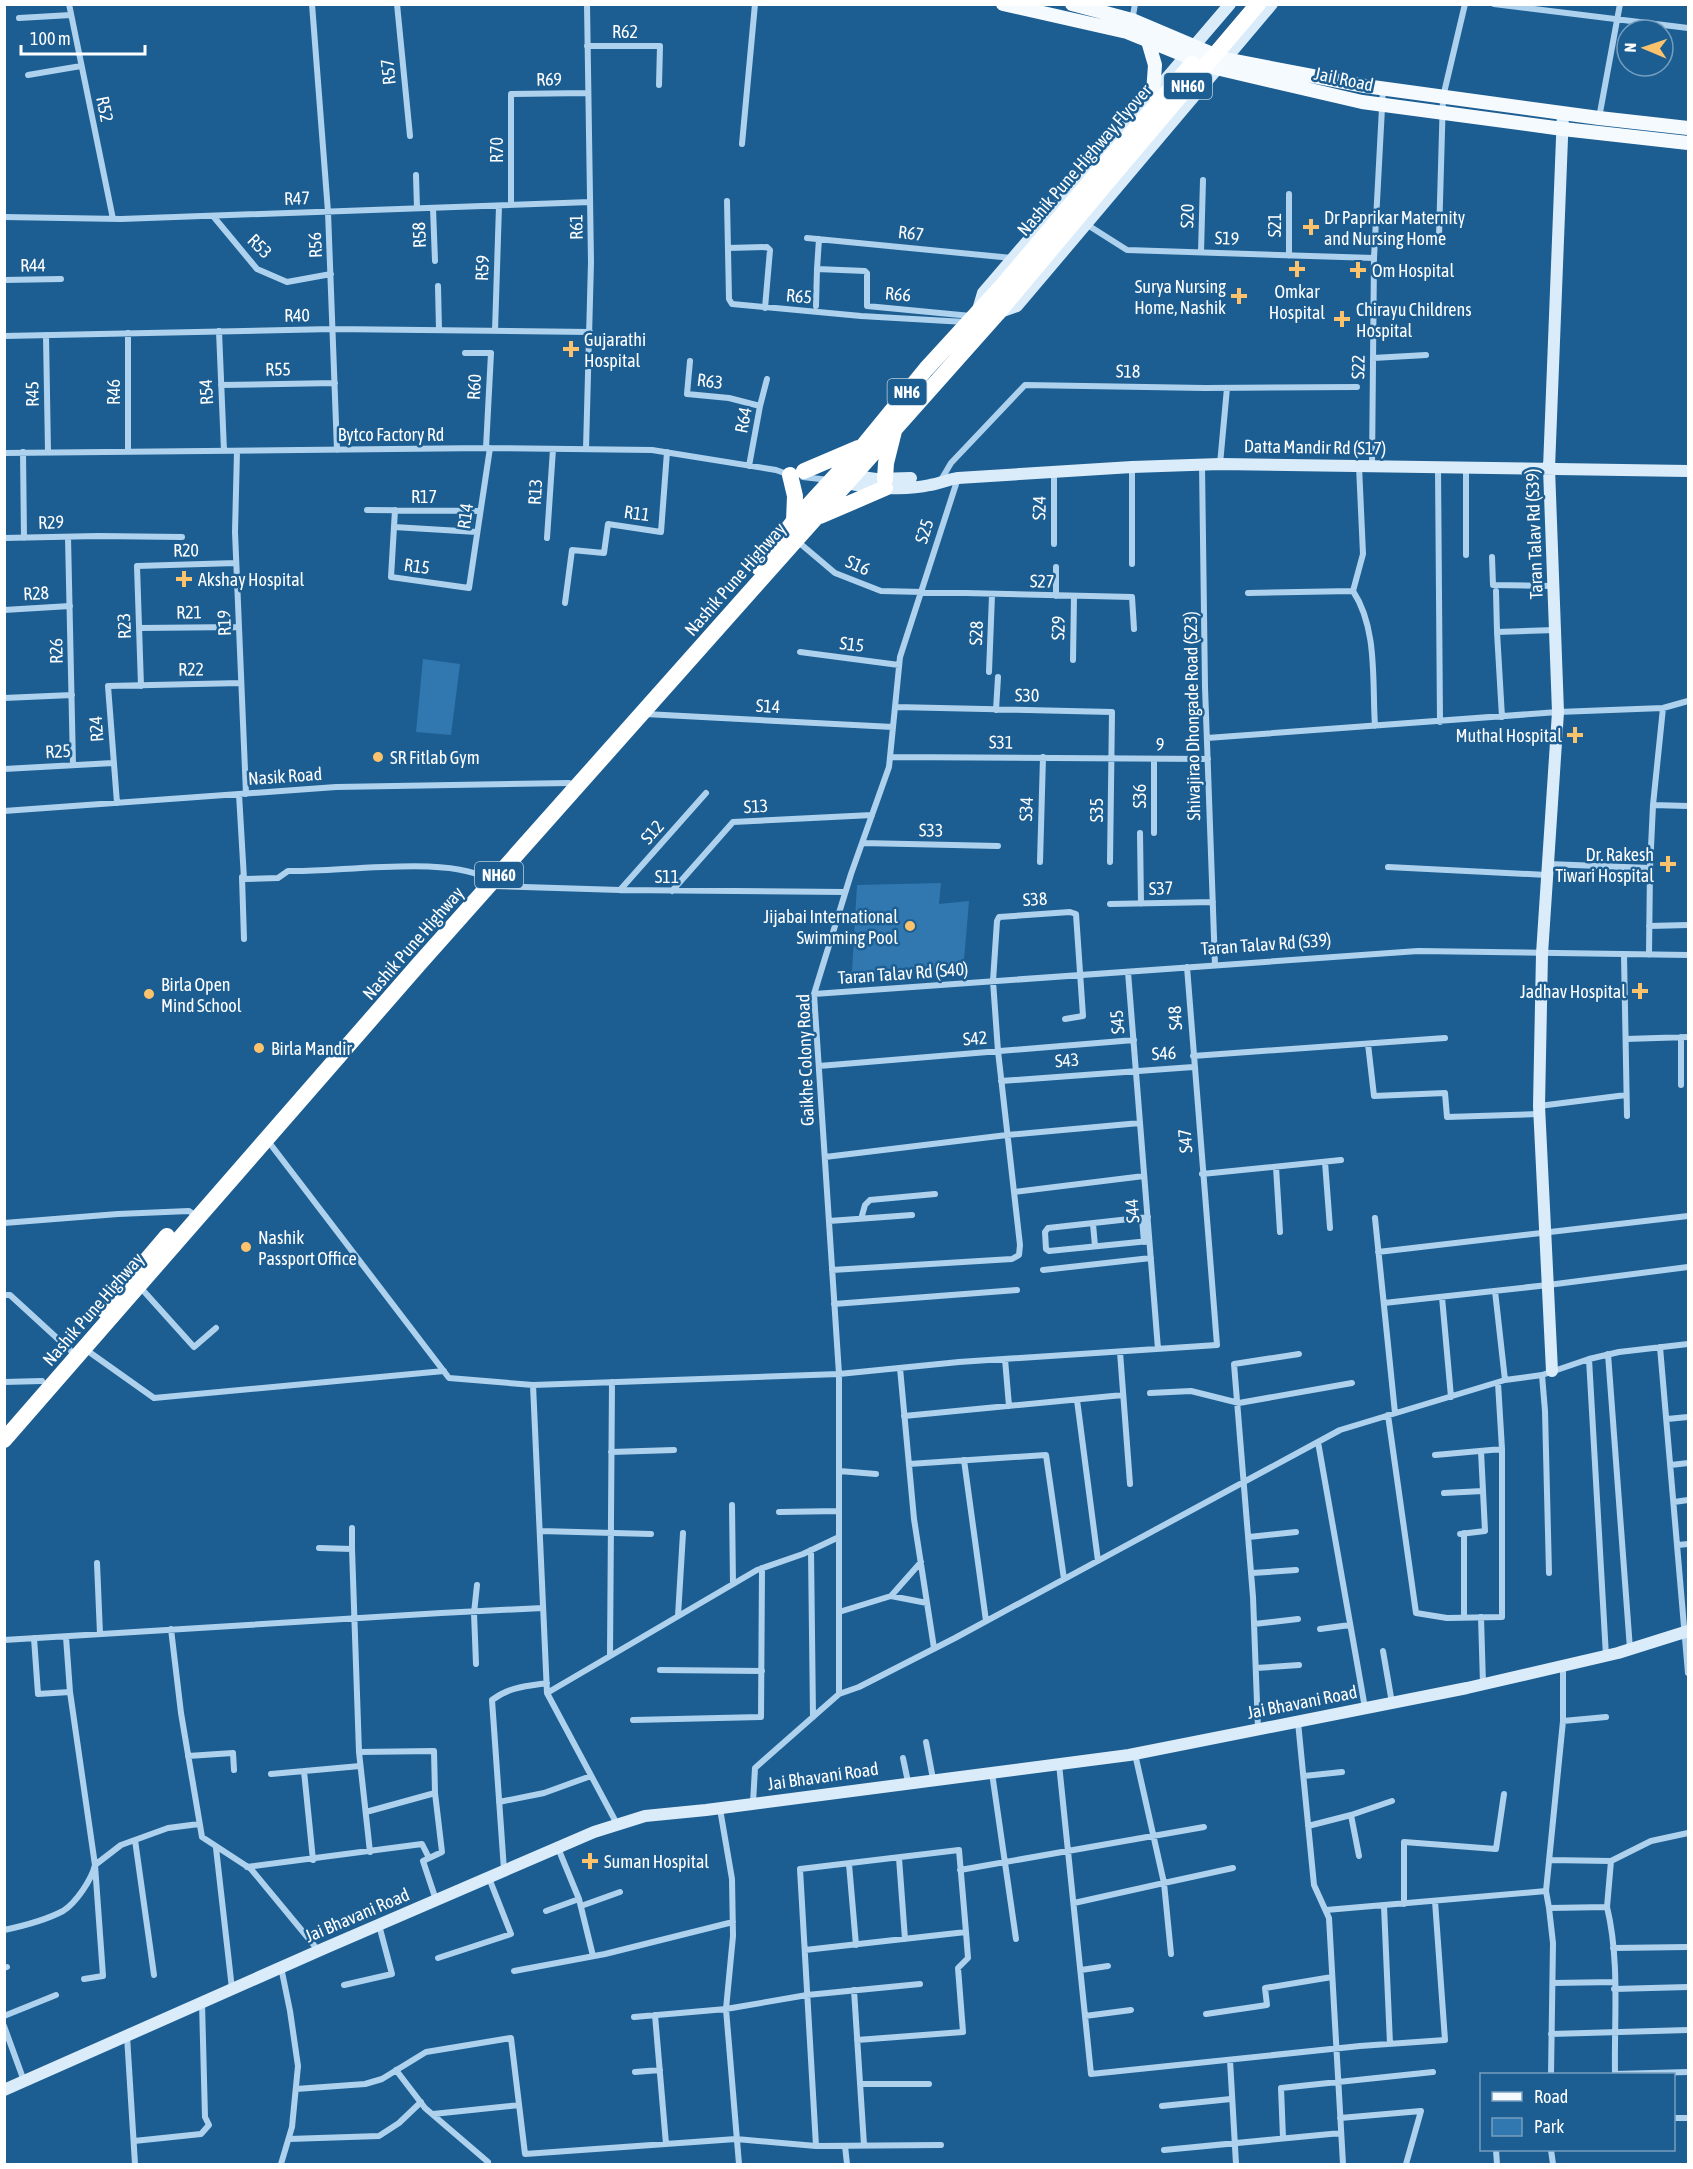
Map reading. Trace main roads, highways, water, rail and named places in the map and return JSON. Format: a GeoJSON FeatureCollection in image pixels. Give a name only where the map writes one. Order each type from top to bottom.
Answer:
{"type":"FeatureCollection","features":[{"type":"Feature","properties":{"kind":"highway","name":"Nashik Pune Highway Flyover"},"geometry":{"type":"LineString","coordinates":[[997,314],[1115,162],[1243,4]]}},
{"type":"Feature","properties":{"kind":"highway","name":"Nashik Pune Highway Flyover"},"geometry":{"type":"LineString","coordinates":[[974,317],[1258,4]]}},
{"type":"Feature","properties":{"kind":"highway","name":"Nashik Pune Highway"},"geometry":{"type":"LineString","coordinates":[[4,1424],[42,1382],[140,1287],[194,1214],[267,1140],[489,881],[568,783],[756,569],[794,521],[895,428],[997,314]]}},
{"type":"Feature","properties":{"kind":"highway","name":"Nashik Pune Highway"},"geometry":{"type":"LineString","coordinates":[[4,1440],[77,1349],[316,1070],[642,714],[816,518],[863,446],[926,369],[974,317]]}},
{"type":"Feature","properties":{"kind":"highway"},"geometry":{"type":"LineString","coordinates":[[816,518],[885,484],[886,463],[895,428]]}},
{"type":"Feature","properties":{"kind":"highway"},"geometry":{"type":"LineString","coordinates":[[794,521],[795,496],[790,472],[863,446]]}},
{"type":"Feature","properties":{"kind":"main road","name":"Jail Road"},"geometry":{"type":"LineString","coordinates":[[1003,4],[1133,26],[1220,63],[1362,102],[1689,143]]}},
{"type":"Feature","properties":{"kind":"main road"},"geometry":{"type":"LineString","coordinates":[[1072,4],[1133,26]]}},
{"type":"Feature","properties":{"kind":"main road","name":"Jail Road"},"geometry":{"type":"LineString","coordinates":[[1133,26],[1148,41],[1189,51]]}},
{"type":"Feature","properties":{"kind":"main road"},"geometry":{"type":"LineString","coordinates":[[1148,41],[1155,65],[1153,93]]}},
{"type":"Feature","properties":{"kind":"main road","name":"Jail Road"},"geometry":{"type":"LineString","coordinates":[[1220,63],[1443,97],[1689,128]]}},
{"type":"Feature","properties":{"kind":"place","name":"Dr Paprikar Maternity and Nursing Home"},"geometry":{"type":"Point","coordinates":[1311,227]}},
{"type":"Feature","properties":{"kind":"place","name":"Omkar Hospital"},"geometry":{"type":"Point","coordinates":[1297,269]}},
{"type":"Feature","properties":{"kind":"place","name":"Om Hospital"},"geometry":{"type":"Point","coordinates":[1358,270]}},
{"type":"Feature","properties":{"kind":"place","name":"Surya Nursing Home, Nashik"},"geometry":{"type":"Point","coordinates":[1239,296]}},
{"type":"Feature","properties":{"kind":"place","name":"Chirayu Childrens Hospital"},"geometry":{"type":"Point","coordinates":[1342,319]}},
{"type":"Feature","properties":{"kind":"place","name":"Gujarathi Hospital"},"geometry":{"type":"Point","coordinates":[571,349]}},
{"type":"Feature","properties":{"kind":"place","name":"Akshay Hospital"},"geometry":{"type":"Point","coordinates":[184,579]}},
{"type":"Feature","properties":{"kind":"place","name":"Muthal Hospital"},"geometry":{"type":"Point","coordinates":[1575,735]}},
{"type":"Feature","properties":{"kind":"place","name":"SR Fitlab Gym"},"geometry":{"type":"Point","coordinates":[378,757]}},
{"type":"Feature","properties":{"kind":"place","name":"Dr. Rakesh Tiwari Hospital"},"geometry":{"type":"Point","coordinates":[1668,864]}},
{"type":"Feature","properties":{"kind":"place","name":"Jijabai International Swimming Pool"},"geometry":{"type":"Point","coordinates":[910,926]}},
{"type":"Feature","properties":{"kind":"place","name":"Jadhav Hospital"},"geometry":{"type":"Point","coordinates":[1640,991]}},
{"type":"Feature","properties":{"kind":"place","name":"Birla Open Mind School"},"geometry":{"type":"Point","coordinates":[149,994]}},
{"type":"Feature","properties":{"kind":"place","name":"Birla Mandir"},"geometry":{"type":"Point","coordinates":[259,1048]}},
{"type":"Feature","properties":{"kind":"place","name":"Nashik Passport Office"},"geometry":{"type":"Point","coordinates":[246,1247]}},
{"type":"Feature","properties":{"kind":"place","name":"Suman Hospital"},"geometry":{"type":"Point","coordinates":[590,1861]}}]}
